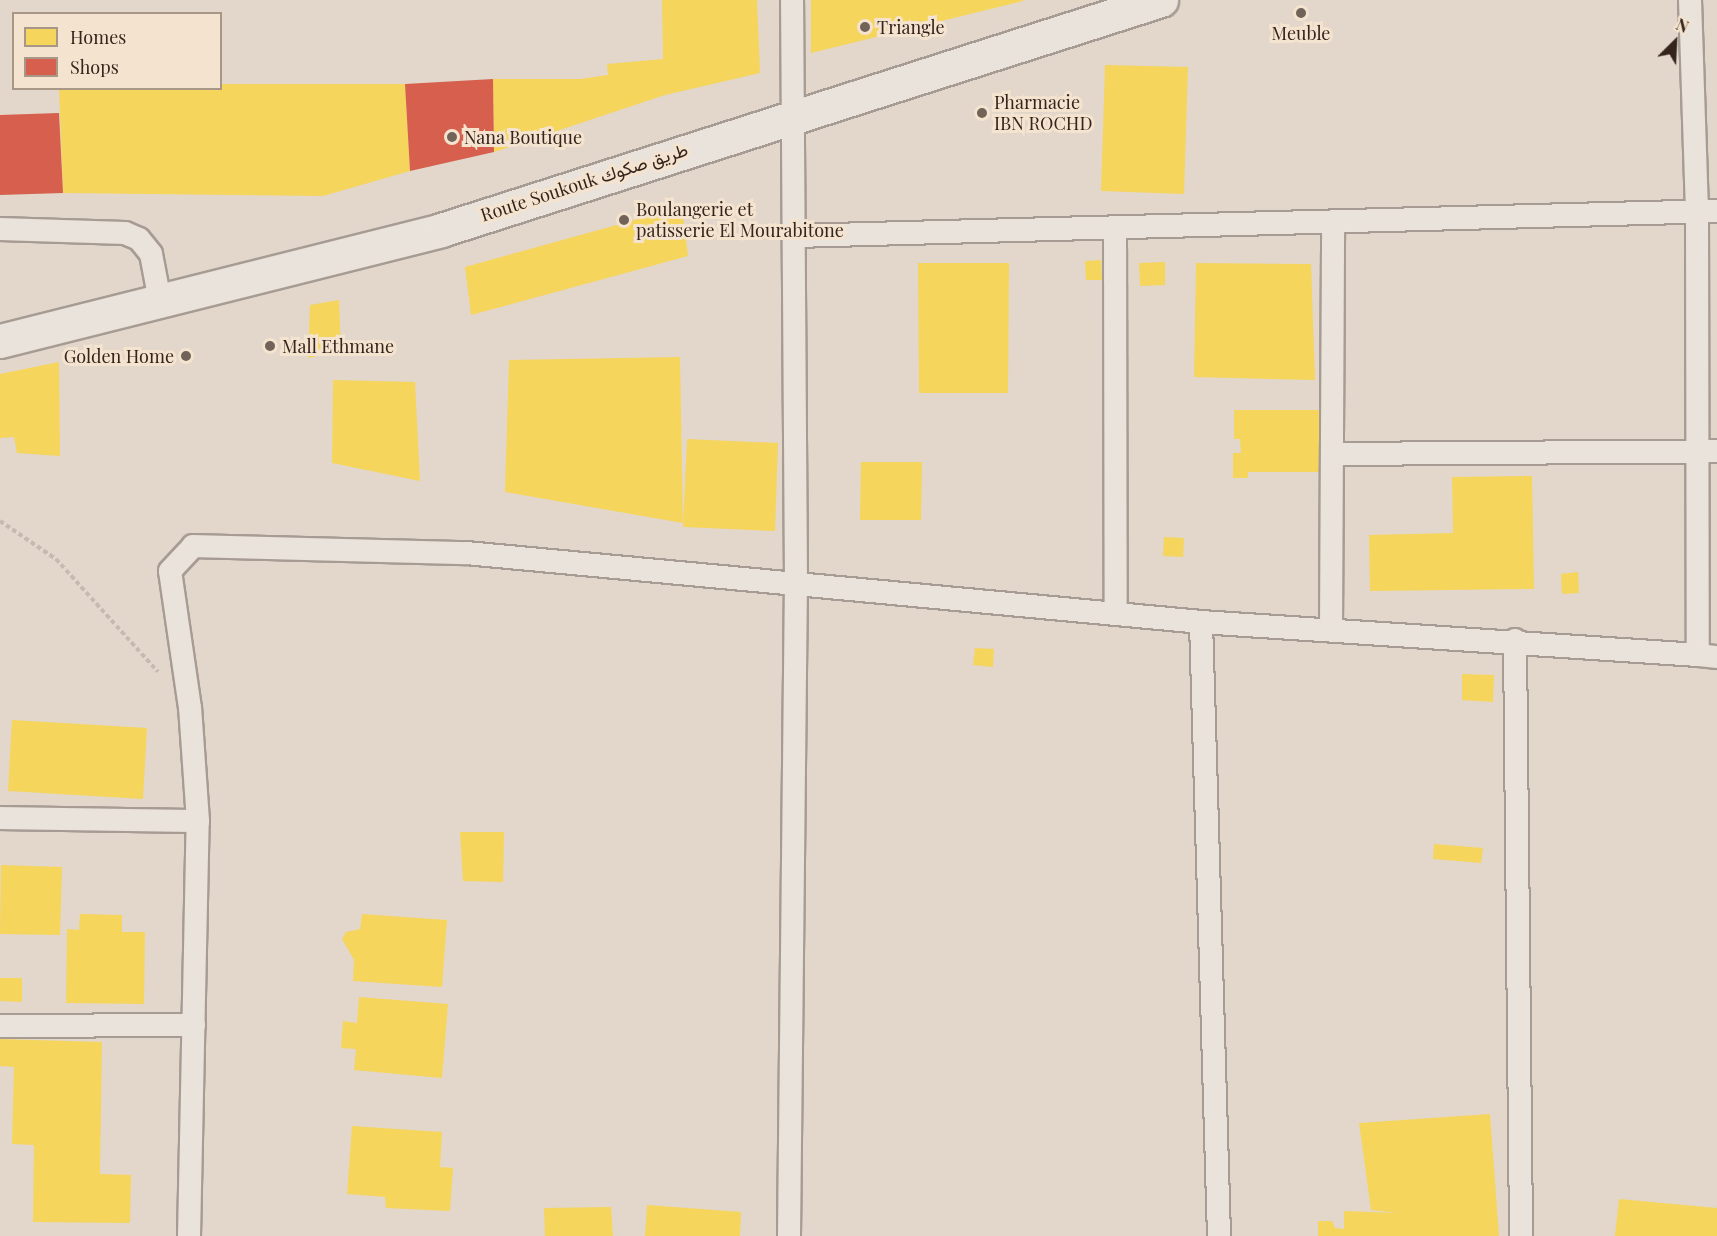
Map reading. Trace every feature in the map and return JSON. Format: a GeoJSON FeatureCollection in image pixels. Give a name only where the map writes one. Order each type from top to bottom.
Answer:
{"type":"FeatureCollection","features":[{"type":"Feature","properties":{"kind":"street"},"geometry":{"type":"LineString","coordinates":[[789,1236],[796,581],[795,113],[792,0]]}},
{"type":"Feature","properties":{"kind":"street","name":"Route Soukouk طريق صكوك"},"geometry":{"type":"LineString","coordinates":[[0,341],[441,230],[795,113],[1161,0]]}},
{"type":"Feature","properties":{"kind":"street"},"geometry":{"type":"LineString","coordinates":[[189,1236],[198,821],[190,708],[170,571],[193,546],[466,553],[796,581],[1201,622],[1515,640],[1708,656],[1707,211],[1690,0]]}},
{"type":"Feature","properties":{"kind":"street"},"geometry":{"type":"LineString","coordinates":[[795,236],[1115,230],[1707,211]]}},
{"type":"Feature","properties":{"kind":"street"},"geometry":{"type":"LineString","coordinates":[[1331,629],[1333,223]]}},
{"type":"Feature","properties":{"kind":"street"},"geometry":{"type":"LineString","coordinates":[[0,229],[125,233],[139,239],[151,255],[160,301]]}},
{"type":"Feature","properties":{"kind":"street"},"geometry":{"type":"LineString","coordinates":[[1115,230],[1116,613]]}},
{"type":"Feature","properties":{"kind":"street"},"geometry":{"type":"LineString","coordinates":[[1332,454],[1708,451]]}},
{"type":"Feature","properties":{"kind":"street"},"geometry":{"type":"LineString","coordinates":[[1201,622],[1219,1236]]}},
{"type":"Feature","properties":{"kind":"street"},"geometry":{"type":"LineString","coordinates":[[1515,640],[1521,1236]]}},
{"type":"Feature","properties":{"kind":"street"},"geometry":{"type":"LineString","coordinates":[[0,818],[198,821]]}},
{"type":"Feature","properties":{"kind":"street"},"geometry":{"type":"LineString","coordinates":[[0,1026],[194,1024]]}},
{"type":"Feature","properties":{"kind":"path"},"geometry":{"type":"LineString","coordinates":[[0,521],[56,559],[190,708]]}},
{"type":"Feature","properties":{"kind":"building: Homes"},"geometry":{"type":"Polygon","coordinates":[[[662,0],[757,0],[760,73],[665,95],[494,152],[493,79],[580,79],[608,75],[607,64],[663,59],[662,0]]]}},
{"type":"Feature","properties":{"kind":"building: Homes","name":"Triangle"},"geometry":{"type":"Polygon","coordinates":[[[811,0],[1023,0],[1023,1],[811,53],[811,0]]]}},
{"type":"Feature","properties":{"kind":"building: Homes"},"geometry":{"type":"Polygon","coordinates":[[[1105,65],[1188,67],[1184,194],[1101,191],[1105,65]]]}},
{"type":"Feature","properties":{"kind":"building: Homes"},"geometry":{"type":"Polygon","coordinates":[[[222,84],[405,84],[410,171],[323,196],[63,193],[59,90],[222,90],[222,84]]]}},
{"type":"Feature","properties":{"kind":"building: Homes"},"geometry":{"type":"Polygon","coordinates":[[[682,207],[688,256],[471,315],[465,267],[682,207]]]}},
{"type":"Feature","properties":{"kind":"building: Homes"},"geometry":{"type":"Polygon","coordinates":[[[1101,260],[1102,280],[1086,280],[1085,261],[1101,260]]]}},
{"type":"Feature","properties":{"kind":"building: Homes"},"geometry":{"type":"Polygon","coordinates":[[[1165,262],[1165,285],[1140,286],[1139,263],[1165,262]]]}},
{"type":"Feature","properties":{"kind":"building: Homes"},"geometry":{"type":"Polygon","coordinates":[[[918,263],[1009,263],[1008,393],[919,393],[918,263]]]}},
{"type":"Feature","properties":{"kind":"building: Homes"},"geometry":{"type":"Polygon","coordinates":[[[1196,263],[1311,264],[1315,380],[1194,377],[1196,263]]]}},
{"type":"Feature","properties":{"kind":"building: Homes"},"geometry":{"type":"Polygon","coordinates":[[[339,300],[341,351],[308,358],[310,305],[339,300]]]}},
{"type":"Feature","properties":{"kind":"building: Homes"},"geometry":{"type":"Polygon","coordinates":[[[680,357],[683,523],[505,492],[509,360],[680,357]]]}},
{"type":"Feature","properties":{"kind":"building: Homes"},"geometry":{"type":"Polygon","coordinates":[[[59,362],[60,456],[17,453],[14,437],[0,438],[0,374],[59,362]]]}},
{"type":"Feature","properties":{"kind":"building: Homes"},"geometry":{"type":"Polygon","coordinates":[[[333,380],[415,382],[420,481],[332,463],[333,380]]]}},
{"type":"Feature","properties":{"kind":"building: Homes"},"geometry":{"type":"Polygon","coordinates":[[[1234,410],[1320,410],[1321,472],[1248,472],[1248,478],[1233,478],[1233,453],[1241,453],[1240,439],[1234,439],[1234,410]]]}},
{"type":"Feature","properties":{"kind":"building: Homes"},"geometry":{"type":"Polygon","coordinates":[[[687,439],[778,443],[775,531],[683,527],[687,439]]]}},
{"type":"Feature","properties":{"kind":"building: Homes"},"geometry":{"type":"Polygon","coordinates":[[[861,462],[922,462],[921,520],[860,520],[861,462]]]}},
{"type":"Feature","properties":{"kind":"building: Homes"},"geometry":{"type":"Polygon","coordinates":[[[1532,476],[1534,589],[1370,591],[1369,535],[1453,533],[1452,477],[1532,476]]]}},
{"type":"Feature","properties":{"kind":"building: Homes"},"geometry":{"type":"Polygon","coordinates":[[[1164,537],[1184,538],[1183,557],[1163,556],[1164,537]]]}},
{"type":"Feature","properties":{"kind":"building: Homes"},"geometry":{"type":"Polygon","coordinates":[[[1578,572],[1579,593],[1562,594],[1561,574],[1578,572]]]}},
{"type":"Feature","properties":{"kind":"building: Homes"},"geometry":{"type":"Polygon","coordinates":[[[975,648],[994,649],[993,667],[973,665],[975,648]]]}},
{"type":"Feature","properties":{"kind":"building: Homes"},"geometry":{"type":"Polygon","coordinates":[[[1462,674],[1494,675],[1493,702],[1462,700],[1462,674]]]}},
{"type":"Feature","properties":{"kind":"building: Homes"},"geometry":{"type":"Polygon","coordinates":[[[12,720],[147,728],[143,799],[8,791],[12,720]]]}},
{"type":"Feature","properties":{"kind":"building: Homes"},"geometry":{"type":"Polygon","coordinates":[[[460,832],[504,832],[503,882],[463,881],[460,832]]]}},
{"type":"Feature","properties":{"kind":"building: Homes"},"geometry":{"type":"Polygon","coordinates":[[[1434,844],[1483,848],[1481,863],[1433,859],[1434,844]]]}},
{"type":"Feature","properties":{"kind":"building: Homes"},"geometry":{"type":"Polygon","coordinates":[[[1,865],[62,867],[60,935],[0,934],[1,865]]]}},
{"type":"Feature","properties":{"kind":"building: Homes"},"geometry":{"type":"Polygon","coordinates":[[[80,914],[122,915],[122,932],[145,932],[144,1004],[66,1003],[67,929],[79,930],[80,914]]]}},
{"type":"Feature","properties":{"kind":"building: Homes"},"geometry":{"type":"Polygon","coordinates":[[[362,914],[447,920],[442,987],[353,981],[354,960],[342,939],[346,932],[360,929],[362,914]]]}},
{"type":"Feature","properties":{"kind":"building: Homes"},"geometry":{"type":"Polygon","coordinates":[[[0,978],[22,978],[22,1002],[0,1001],[0,978]]]}},
{"type":"Feature","properties":{"kind":"building: Homes"},"geometry":{"type":"Polygon","coordinates":[[[359,997],[448,1004],[442,1078],[354,1070],[356,1049],[341,1048],[343,1021],[357,1023],[359,997]]]}},
{"type":"Feature","properties":{"kind":"building: Homes"},"geometry":{"type":"Polygon","coordinates":[[[0,1039],[102,1042],[100,1174],[131,1175],[130,1223],[33,1222],[34,1145],[12,1144],[14,1067],[0,1066],[0,1039]]]}},
{"type":"Feature","properties":{"kind":"building: Homes"},"geometry":{"type":"Polygon","coordinates":[[[1490,1114],[1499,1236],[1318,1236],[1318,1221],[1332,1221],[1335,1228],[1344,1229],[1344,1211],[1398,1213],[1371,1210],[1359,1123],[1490,1114]]]}},
{"type":"Feature","properties":{"kind":"building: Homes"},"geometry":{"type":"Polygon","coordinates":[[[352,1126],[442,1132],[440,1167],[453,1168],[450,1211],[386,1208],[385,1197],[347,1194],[352,1126]]]}},
{"type":"Feature","properties":{"kind":"building: Homes"},"geometry":{"type":"Polygon","coordinates":[[[1619,1199],[1717,1208],[1717,1236],[1615,1236],[1619,1199]]]}},
{"type":"Feature","properties":{"kind":"building: Homes"},"geometry":{"type":"Polygon","coordinates":[[[647,1205],[741,1212],[740,1236],[645,1236],[647,1205]]]}},
{"type":"Feature","properties":{"kind":"building: Homes"},"geometry":{"type":"Polygon","coordinates":[[[611,1207],[613,1236],[545,1236],[544,1208],[611,1207]]]}},
{"type":"Feature","properties":{"kind":"building: Shops"},"geometry":{"type":"Polygon","coordinates":[[[493,79],[494,152],[410,171],[405,84],[493,79]]]}},
{"type":"Feature","properties":{"kind":"building: Shops"},"geometry":{"type":"Polygon","coordinates":[[[59,113],[63,193],[0,195],[0,115],[59,113]]]}},
{"type":"Feature","properties":{"kind":"place","name":"Meuble"},"geometry":{"type":"Point","coordinates":[1301,13]}},
{"type":"Feature","properties":{"kind":"place","name":"Triangle"},"geometry":{"type":"Point","coordinates":[865,27]}},
{"type":"Feature","properties":{"kind":"place","name":"Pharmacie IBN ROCHD"},"geometry":{"type":"Point","coordinates":[982,113]}},
{"type":"Feature","properties":{"kind":"place","name":"Nana Boutique"},"geometry":{"type":"Point","coordinates":[452,137]}},
{"type":"Feature","properties":{"kind":"place","name":"Boulangerie et patisserie El Mourabitone"},"geometry":{"type":"Point","coordinates":[624,220]}},
{"type":"Feature","properties":{"kind":"place","name":"Mall Ethmane"},"geometry":{"type":"Point","coordinates":[270,346]}},
{"type":"Feature","properties":{"kind":"place","name":"Golden Home"},"geometry":{"type":"Point","coordinates":[186,356]}}]}
